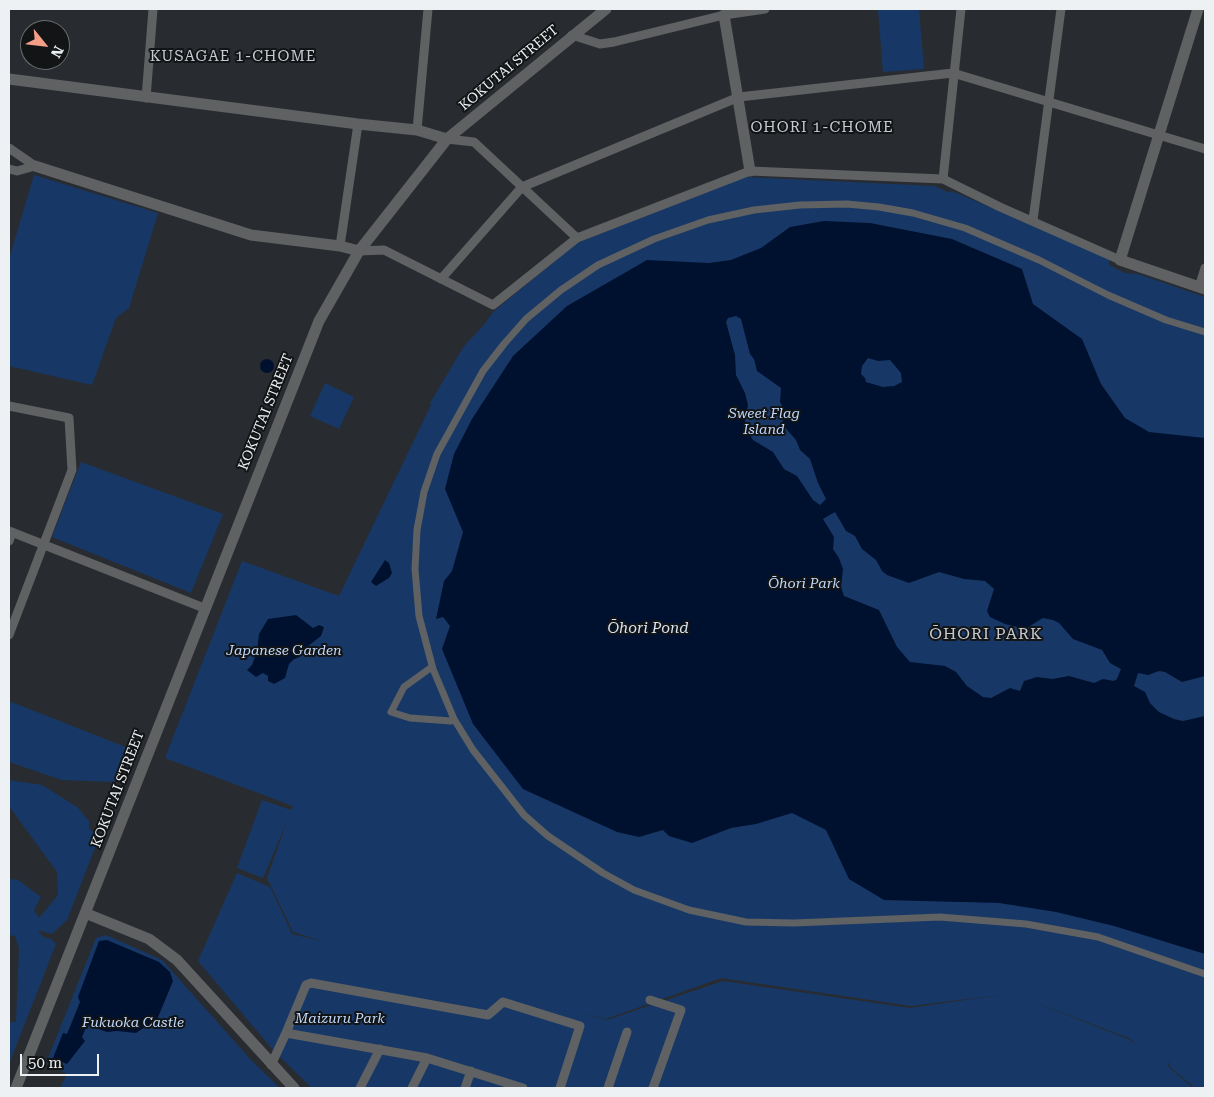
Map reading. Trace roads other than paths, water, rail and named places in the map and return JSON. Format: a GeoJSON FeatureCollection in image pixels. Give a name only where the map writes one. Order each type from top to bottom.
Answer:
{"type":"FeatureCollection","features":[{"type":"Feature","properties":{"kind":"street"},"geometry":{"type":"LineString","coordinates":[[146,98],[153,9]]}},
{"type":"Feature","properties":{"kind":"street"},"geometry":{"type":"LineString","coordinates":[[418,130],[428,9]]}},
{"type":"Feature","properties":{"kind":"street","name":"KOKUTAI STREET"},"geometry":{"type":"LineString","coordinates":[[16,1088],[204,608],[319,321],[359,252],[447,139],[606,9]]}},
{"type":"Feature","properties":{"kind":"street"},"geometry":{"type":"LineString","coordinates":[[572,35],[600,44],[723,12],[765,9]]}},
{"type":"Feature","properties":{"kind":"street"},"geometry":{"type":"LineString","coordinates":[[943,179],[961,9]]}},
{"type":"Feature","properties":{"kind":"street"},"geometry":{"type":"LineString","coordinates":[[1033,220],[1061,9]]}},
{"type":"Feature","properties":{"kind":"street"},"geometry":{"type":"LineString","coordinates":[[1120,260],[1198,9]]}},
{"type":"Feature","properties":{"kind":"street"},"geometry":{"type":"LineString","coordinates":[[723,12],[739,97],[750,171]]}},
{"type":"Feature","properties":{"kind":"street"},"geometry":{"type":"LineString","coordinates":[[442,279],[522,188],[739,97],[954,73],[1205,149]]}},
{"type":"Feature","properties":{"kind":"street"},"geometry":{"type":"LineString","coordinates":[[9,79],[146,98],[418,130],[447,139],[474,142],[577,238]]}},
{"type":"Feature","properties":{"kind":"street"},"geometry":{"type":"LineString","coordinates":[[340,246],[358,124]]}},
{"type":"Feature","properties":{"kind":"street"},"geometry":{"type":"LineString","coordinates":[[9,148],[35,166],[251,235],[340,246],[359,252],[384,250],[493,305],[577,238],[750,171],[943,179],[1000,207],[1120,260],[1202,288],[1205,268]]}},
{"type":"Feature","properties":{"kind":"street"},"geometry":{"type":"LineString","coordinates":[[9,168],[17,171],[35,166]]}},
{"type":"Feature","properties":{"kind":"street"},"geometry":{"type":"LineString","coordinates":[[1205,332],[1166,320],[1108,295],[1024,253],[964,228],[913,213],[855,205],[800,205],[754,210],[708,220],[654,239],[598,265],[526,319],[504,344],[483,371],[437,454],[424,492],[417,530],[415,569],[419,616],[433,669],[454,719],[473,750],[524,815],[548,836],[603,873],[634,890],[689,910],[746,922],[794,923],[940,917],[1035,925],[1098,937],[1205,974]]}},
{"type":"Feature","properties":{"kind":"street"},"geometry":{"type":"LineString","coordinates":[[9,406],[69,418],[72,470],[9,635]]}},
{"type":"Feature","properties":{"kind":"street"},"geometry":{"type":"LineString","coordinates":[[9,541],[10,531],[204,608]]}},
{"type":"Feature","properties":{"kind":"street"},"geometry":{"type":"LineString","coordinates":[[429,670],[404,687],[391,712],[410,718],[451,721]]}},
{"type":"Feature","properties":{"kind":"street"},"geometry":{"type":"LineString","coordinates":[[85,913],[126,928],[164,948],[206,991],[294,1088]]}},
{"type":"Feature","properties":{"kind":"street"},"geometry":{"type":"LineString","coordinates":[[271,1064],[306,985],[311,983],[488,1015],[503,1002],[580,1026],[560,1088]]}},
{"type":"Feature","properties":{"kind":"street"},"geometry":{"type":"LineString","coordinates":[[650,1000],[681,1010],[654,1088]]}},
{"type":"Feature","properties":{"kind":"street"},"geometry":{"type":"LineString","coordinates":[[608,1088],[627,1032]]}},
{"type":"Feature","properties":{"kind":"street"},"geometry":{"type":"LineString","coordinates":[[286,1033],[427,1058],[471,1071],[512,1087],[523,1088]]}},
{"type":"Feature","properties":{"kind":"street"},"geometry":{"type":"LineString","coordinates":[[360,1088],[380,1049]]}},
{"type":"Feature","properties":{"kind":"street"},"geometry":{"type":"LineString","coordinates":[[412,1088],[427,1058]]}},
{"type":"Feature","properties":{"kind":"street"},"geometry":{"type":"LineString","coordinates":[[465,1088],[471,1071]]}},
{"type":"Feature","properties":{"kind":"water","name":"Ōhori Pond"},"geometry":{"type":"Polygon","coordinates":[[[824,221],[870,223],[952,239],[1022,269],[1033,304],[1082,339],[1101,384],[1125,418],[1149,432],[1205,438],[1205,676],[1182,682],[1165,672],[1159,671],[1148,675],[1138,673],[1134,686],[1145,692],[1150,703],[1159,712],[1174,719],[1183,721],[1205,716],[1205,954],[1114,926],[1056,912],[999,903],[884,900],[849,879],[826,830],[792,813],[756,824],[731,828],[692,843],[669,836],[663,830],[639,837],[617,832],[523,789],[473,724],[442,649],[450,626],[443,617],[436,619],[444,581],[452,571],[463,532],[445,489],[454,454],[472,419],[513,356],[567,306],[647,260],[709,263],[731,260],[761,248],[790,227],[824,221]],[[736,316],[728,318],[726,322],[735,355],[736,375],[745,393],[748,405],[745,420],[746,428],[753,440],[773,452],[784,469],[797,476],[813,500],[820,505],[826,499],[810,459],[800,450],[796,440],[782,424],[785,411],[780,402],[781,388],[757,371],[754,359],[750,354],[741,319],[736,316]],[[868,358],[862,366],[861,374],[866,382],[883,387],[894,386],[902,382],[901,373],[890,360],[878,361],[868,358]],[[835,512],[823,519],[834,537],[833,549],[843,569],[841,587],[844,596],[879,610],[897,647],[910,662],[945,666],[956,672],[967,686],[983,697],[991,698],[1010,688],[1020,691],[1024,681],[1037,677],[1052,679],[1069,676],[1094,683],[1103,679],[1114,681],[1117,679],[1121,669],[1110,663],[1102,650],[1073,639],[1059,623],[1053,620],[1043,618],[1025,629],[1005,624],[990,617],[987,611],[994,589],[985,581],[964,579],[939,572],[909,583],[887,575],[882,571],[876,560],[862,549],[855,536],[846,531],[835,512]]]}},
{"type":"Feature","properties":{"kind":"water"},"geometry":{"type":"Polygon","coordinates":[[[267,359],[272,361],[274,366],[272,371],[267,373],[262,371],[260,366],[262,361],[267,359]]]}},
{"type":"Feature","properties":{"kind":"water"},"geometry":{"type":"Polygon","coordinates":[[[385,560],[389,563],[392,573],[389,578],[376,586],[371,582],[385,560]]]}},
{"type":"Feature","properties":{"kind":"water"},"geometry":{"type":"Polygon","coordinates":[[[296,615],[313,628],[319,625],[324,627],[321,636],[303,650],[300,657],[294,659],[289,664],[285,678],[274,684],[268,681],[268,676],[263,673],[256,677],[247,670],[252,665],[257,651],[259,634],[268,619],[296,615]]]}},
{"type":"Feature","properties":{"kind":"water"},"geometry":{"type":"Polygon","coordinates":[[[107,940],[159,962],[170,972],[173,981],[154,1027],[148,1025],[136,1033],[107,1032],[87,1025],[82,1037],[85,1041],[67,1064],[53,1058],[63,1033],[67,1034],[80,1002],[78,997],[99,941],[107,940]]]}},
{"type":"Feature","properties":{"kind":"district","name":"KUSAGAE 1-CHOME"},"geometry":{"type":"Point","coordinates":[233,57]}},
{"type":"Feature","properties":{"kind":"district","name":"OHORI 1-CHOME"},"geometry":{"type":"Point","coordinates":[822,128]}},
{"type":"Feature","properties":{"kind":"district","name":"ŌHORI PARK"},"geometry":{"type":"Point","coordinates":[986,634]}},
{"type":"Feature","properties":{"kind":"park label","name":"Sweet Flag Island"},"geometry":{"type":"Point","coordinates":[764,422]}},
{"type":"Feature","properties":{"kind":"park label","name":"Ōhori Park"},"geometry":{"type":"Point","coordinates":[804,584]}},
{"type":"Feature","properties":{"kind":"park label","name":"Japanese Garden"},"geometry":{"type":"Point","coordinates":[284,651]}},
{"type":"Feature","properties":{"kind":"park label","name":"Maizuru Park"},"geometry":{"type":"Point","coordinates":[340,1019]}},
{"type":"Feature","properties":{"kind":"park label","name":"Fukuoka Castle"},"geometry":{"type":"Point","coordinates":[133,1023]}}]}
